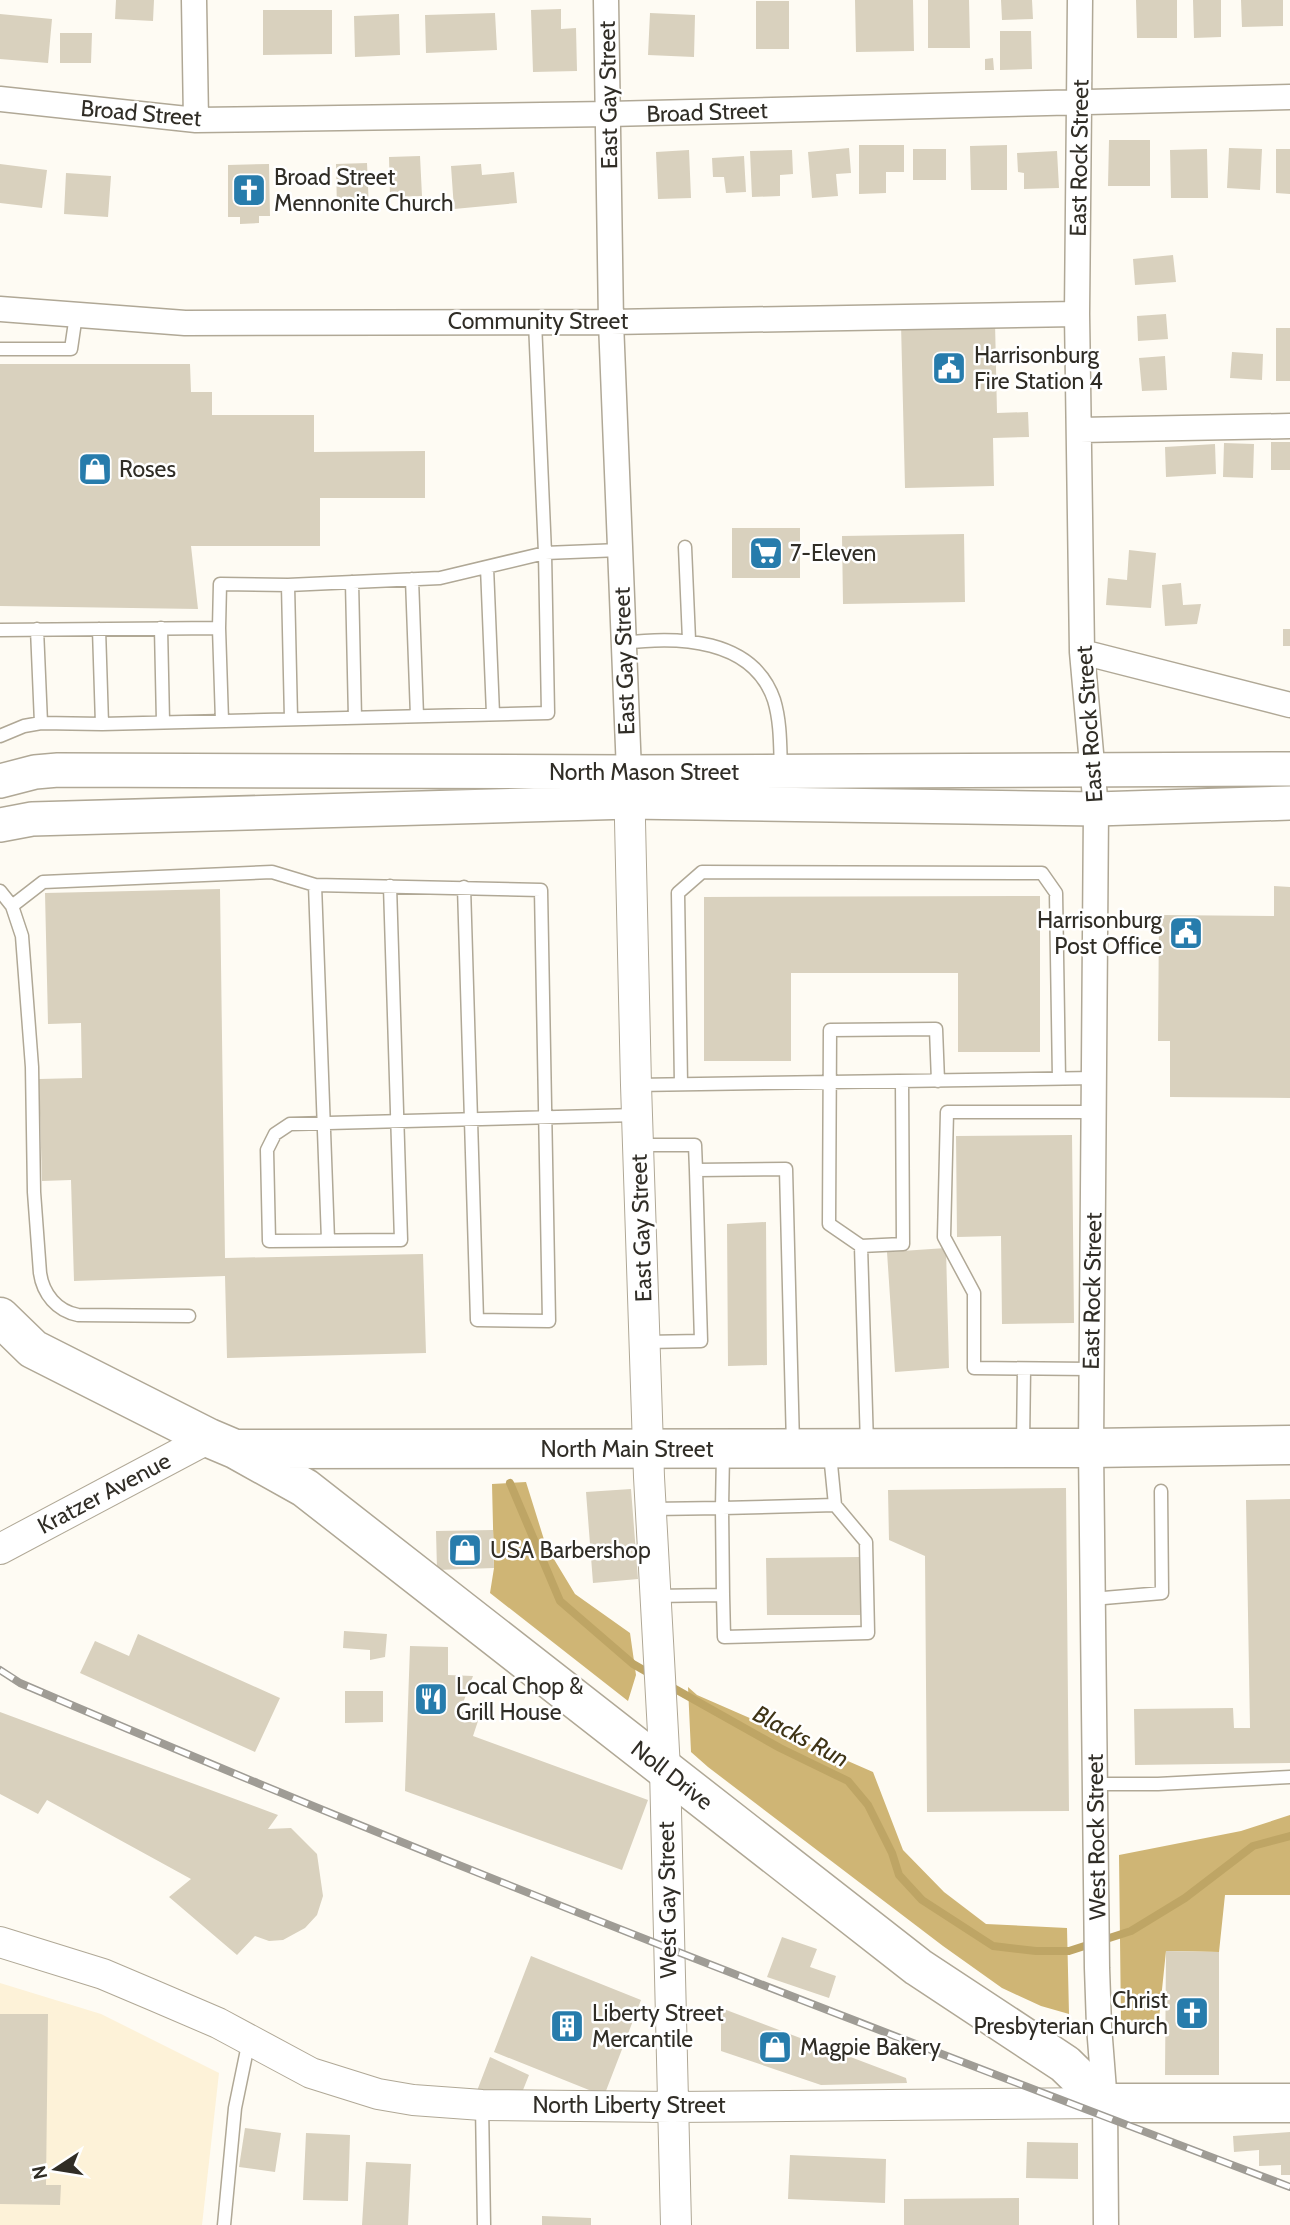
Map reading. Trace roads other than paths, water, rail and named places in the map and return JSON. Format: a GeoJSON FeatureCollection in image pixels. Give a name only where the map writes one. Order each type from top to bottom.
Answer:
{"type":"FeatureCollection","features":[{"type":"Feature","properties":{"kind":"main road","name":"North Mason Street"},"geometry":{"type":"LineString","coordinates":[[0,825],[46,818],[629,787],[782,771],[1290,769]]}},
{"type":"Feature","properties":{"kind":"main road","name":"North Mason Street"},"geometry":{"type":"LineString","coordinates":[[0,781],[35,772],[58,770],[629,787],[1096,809],[1290,803]]}},
{"type":"Feature","properties":{"kind":"main road","name":"North Main Street"},"geometry":{"type":"LineString","coordinates":[[0,1317],[33,1349],[222,1444],[648,1449],[1290,1445]]}},
{"type":"Feature","properties":{"kind":"main road","name":"Noll Drive"},"geometry":{"type":"LineString","coordinates":[[222,1444],[305,1488],[918,1967],[1065,2064],[1105,2104]]}},
{"type":"Feature","properties":{"kind":"main road","name":"North Liberty Street"},"geometry":{"type":"LineString","coordinates":[[1105,2104],[1290,2103]]}},
{"type":"Feature","properties":{"kind":"street"},"geometry":{"type":"LineString","coordinates":[[194,0],[196,120]]}},
{"type":"Feature","properties":{"kind":"street","name":"East Gay Street"},"geometry":{"type":"LineString","coordinates":[[606,0],[611,321],[629,787],[648,1449]]}},
{"type":"Feature","properties":{"kind":"street","name":"East Rock Street"},"geometry":{"type":"LineString","coordinates":[[1080,0],[1077,314],[1082,652],[1096,809],[1091,1448]]}},
{"type":"Feature","properties":{"kind":"street","name":"Broad Street"},"geometry":{"type":"LineString","coordinates":[[0,99],[196,120],[609,114],[1290,97]]}},
{"type":"Feature","properties":{"kind":"street","name":"Community Street"},"geometry":{"type":"LineString","coordinates":[[0,309],[185,323],[535,322],[1077,314]]}},
{"type":"Feature","properties":{"kind":"street"},"geometry":{"type":"LineString","coordinates":[[1080,430],[1290,426]]}},
{"type":"Feature","properties":{"kind":"street"},"geometry":{"type":"LineString","coordinates":[[1082,652],[1290,705]]}},
{"type":"Feature","properties":{"kind":"street","name":"Kratzer Avenue"},"geometry":{"type":"LineString","coordinates":[[0,1549],[222,1444]]}},
{"type":"Feature","properties":{"kind":"street","name":"West Rock Street"},"geometry":{"type":"LineString","coordinates":[[1091,1448],[1097,1968],[1105,2104],[1106,2225]]}},
{"type":"Feature","properties":{"kind":"street","name":"West Gay Street"},"geometry":{"type":"LineString","coordinates":[[648,1449],[664,1769],[676,2225]]}},
{"type":"Feature","properties":{"kind":"street","name":"North Liberty Street"},"geometry":{"type":"LineString","coordinates":[[0,1942],[103,1975],[218,2023],[311,2073],[367,2091],[413,2100],[482,2105],[672,2107],[1105,2104]]}},
{"type":"Feature","properties":{"kind":"lane"},"geometry":{"type":"LineString","coordinates":[[0,349],[71,349],[76,315]]}},
{"type":"Feature","properties":{"kind":"lane"},"geometry":{"type":"LineString","coordinates":[[0,736],[24,726],[41,723],[102,724],[548,713],[545,553],[535,322]]}},
{"type":"Feature","properties":{"kind":"lane"},"geometry":{"type":"LineString","coordinates":[[685,547],[689,640]]}},
{"type":"Feature","properties":{"kind":"lane"},"geometry":{"type":"LineString","coordinates":[[222,721],[220,584],[288,585],[440,578],[545,553],[620,550]]}},
{"type":"Feature","properties":{"kind":"lane"},"geometry":{"type":"LineString","coordinates":[[488,566],[493,714]]}},
{"type":"Feature","properties":{"kind":"lane"},"geometry":{"type":"LineString","coordinates":[[412,579],[417,716]]}},
{"type":"Feature","properties":{"kind":"lane"},"geometry":{"type":"LineString","coordinates":[[352,582],[355,718]]}},
{"type":"Feature","properties":{"kind":"lane"},"geometry":{"type":"LineString","coordinates":[[288,585],[291,719]]}},
{"type":"Feature","properties":{"kind":"lane"},"geometry":{"type":"LineString","coordinates":[[161,628],[163,722]]}},
{"type":"Feature","properties":{"kind":"lane"},"geometry":{"type":"LineString","coordinates":[[0,629],[219,628]]}},
{"type":"Feature","properties":{"kind":"lane"},"geometry":{"type":"LineString","coordinates":[[37,629],[41,723]]}},
{"type":"Feature","properties":{"kind":"lane"},"geometry":{"type":"LineString","coordinates":[[99,629],[102,724]]}},
{"type":"Feature","properties":{"kind":"lane"},"geometry":{"type":"LineString","coordinates":[[624,643],[689,640],[723,649],[749,663],[774,699],[779,724],[782,771]]}},
{"type":"Feature","properties":{"kind":"lane"},"geometry":{"type":"LineString","coordinates":[[12,906],[43,882],[272,872],[315,885],[464,887],[541,890],[549,1321],[477,1320],[464,887]]}},
{"type":"Feature","properties":{"kind":"lane"},"geometry":{"type":"LineString","coordinates":[[681,1084],[678,892],[702,872],[1042,873],[1056,893],[1059,1079]]}},
{"type":"Feature","properties":{"kind":"lane"},"geometry":{"type":"LineString","coordinates":[[315,885],[328,1240]]}},
{"type":"Feature","properties":{"kind":"lane"},"geometry":{"type":"LineString","coordinates":[[390,886],[397,1121],[401,1241],[269,1241],[266,1156],[269,1144],[279,1130],[290,1124],[323,1123],[397,1121],[544,1117],[638,1115]]}},
{"type":"Feature","properties":{"kind":"lane"},"geometry":{"type":"LineString","coordinates":[[0,891],[12,906],[22,936],[32,1067],[34,1192],[43,1286],[55,1303],[78,1315],[189,1316]]}},
{"type":"Feature","properties":{"kind":"lane"},"geometry":{"type":"LineString","coordinates":[[902,1081],[903,1244],[861,1246],[829,1224],[830,1030],[936,1029],[938,1081]]}},
{"type":"Feature","properties":{"kind":"lane"},"geometry":{"type":"LineString","coordinates":[[636,1085],[1095,1078]]}},
{"type":"Feature","properties":{"kind":"lane"},"geometry":{"type":"LineString","coordinates":[[1091,1369],[974,1368],[974,1293],[944,1237],[947,1112],[1094,1112]]}},
{"type":"Feature","properties":{"kind":"lane"},"geometry":{"type":"LineString","coordinates":[[639,1145],[695,1145],[696,1170],[701,1341],[645,1342]]}},
{"type":"Feature","properties":{"kind":"lane"},"geometry":{"type":"LineString","coordinates":[[696,1170],[786,1169],[811,1449],[835,1505],[866,1542],[868,1633],[724,1637],[723,1449]]}},
{"type":"Feature","properties":{"kind":"lane"},"geometry":{"type":"LineString","coordinates":[[861,1246],[867,1449]]}},
{"type":"Feature","properties":{"kind":"lane"},"geometry":{"type":"LineString","coordinates":[[1023,1448],[1024,1368]]}},
{"type":"Feature","properties":{"kind":"lane"},"geometry":{"type":"LineString","coordinates":[[1092,1598],[1162,1593],[1161,1490]]}},
{"type":"Feature","properties":{"kind":"lane"},"geometry":{"type":"LineString","coordinates":[[650,1509],[835,1505]]}},
{"type":"Feature","properties":{"kind":"lane"},"geometry":{"type":"LineString","coordinates":[[654,1596],[723,1595]]}},
{"type":"Feature","properties":{"kind":"lane"},"geometry":{"type":"LineString","coordinates":[[1095,1784],[1158,1784],[1290,1777]]}},
{"type":"Feature","properties":{"kind":"lane"},"geometry":{"type":"LineString","coordinates":[[224,2225],[234,2108],[249,2040]]}},
{"type":"Feature","properties":{"kind":"lane"},"geometry":{"type":"LineString","coordinates":[[482,2105],[484,2225]]}},
{"type":"Feature","properties":{"kind":"waterway","name":"Blacks Run"},"geometry":{"type":"LineString","coordinates":[[510,1483],[560,1601],[633,1664],[654,1676]]}},
{"type":"Feature","properties":{"kind":"waterway","name":"Blacks Run"},"geometry":{"type":"LineString","coordinates":[[668,1685],[780,1748],[848,1781],[868,1805],[892,1853],[899,1875],[922,1900],[993,1946],[1036,1951],[1069,1951],[1131,1931],[1185,1898],[1253,1846],[1290,1836]]}},
{"type":"Feature","properties":{"kind":"railway"},"geometry":{"type":"LineString","coordinates":[[0,1670],[20,1683],[177,1750],[493,1879],[1290,2187]]}},
{"type":"Feature","properties":{"kind":"place","name":"Broad Street Mennonite Church"},"geometry":{"type":"Point","coordinates":[249,190]}},
{"type":"Feature","properties":{"kind":"place","name":"Harrisonburg Fire Station 4"},"geometry":{"type":"Point","coordinates":[949,368]}},
{"type":"Feature","properties":{"kind":"place","name":"Roses"},"geometry":{"type":"Point","coordinates":[95,469]}},
{"type":"Feature","properties":{"kind":"place","name":"7-Eleven"},"geometry":{"type":"Point","coordinates":[766,553]}},
{"type":"Feature","properties":{"kind":"place","name":"Harrisonburg Post Office"},"geometry":{"type":"Point","coordinates":[1186,933]}},
{"type":"Feature","properties":{"kind":"place","name":"USA Barbershop"},"geometry":{"type":"Point","coordinates":[465,1550]}},
{"type":"Feature","properties":{"kind":"place","name":"Local Chop & Grill House"},"geometry":{"type":"Point","coordinates":[431,1699]}},
{"type":"Feature","properties":{"kind":"place","name":"Christ Presbyterian Church"},"geometry":{"type":"Point","coordinates":[1192,2013]}},
{"type":"Feature","properties":{"kind":"place","name":"Liberty Street Mercantile"},"geometry":{"type":"Point","coordinates":[567,2026]}},
{"type":"Feature","properties":{"kind":"place","name":"Magpie Bakery"},"geometry":{"type":"Point","coordinates":[775,2047]}}]}
